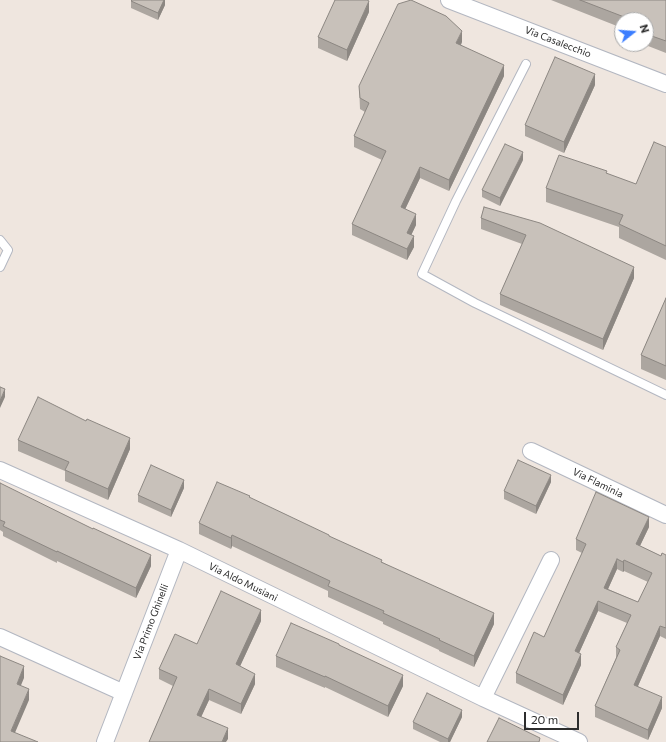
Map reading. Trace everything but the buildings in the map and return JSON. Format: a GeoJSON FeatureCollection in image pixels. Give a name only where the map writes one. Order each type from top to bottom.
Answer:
{"type":"FeatureCollection","features":[{"type":"Feature","properties":{"kind":"street","name":"Via Casalecchio"},"geometry":{"type":"LineString","coordinates":[[449,0],[666,84]]}},
{"type":"Feature","properties":{"kind":"street","name":"Via Flaminia"},"geometry":{"type":"LineString","coordinates":[[531,451],[666,515]]}},
{"type":"Feature","properties":{"kind":"street","name":"Via Aldo Musiani"},"geometry":{"type":"LineString","coordinates":[[0,470],[179,550],[483,698],[579,742]]}},
{"type":"Feature","properties":{"kind":"street","name":"Via Primo Ghinelli"},"geometry":{"type":"LineString","coordinates":[[105,742],[179,550]]}},
{"type":"Feature","properties":{"kind":"street"},"geometry":{"type":"LineString","coordinates":[[483,698],[551,560]]}},
{"type":"Feature","properties":{"kind":"street"},"geometry":{"type":"LineString","coordinates":[[0,637],[124,693]]}},
{"type":"Feature","properties":{"kind":"lane"},"geometry":{"type":"LineString","coordinates":[[526,64],[456,201],[422,274],[475,303],[666,395]]}},
{"type":"Feature","properties":{"kind":"lane"},"geometry":{"type":"LineString","coordinates":[[0,240],[8,250],[0,267]]}}]}
